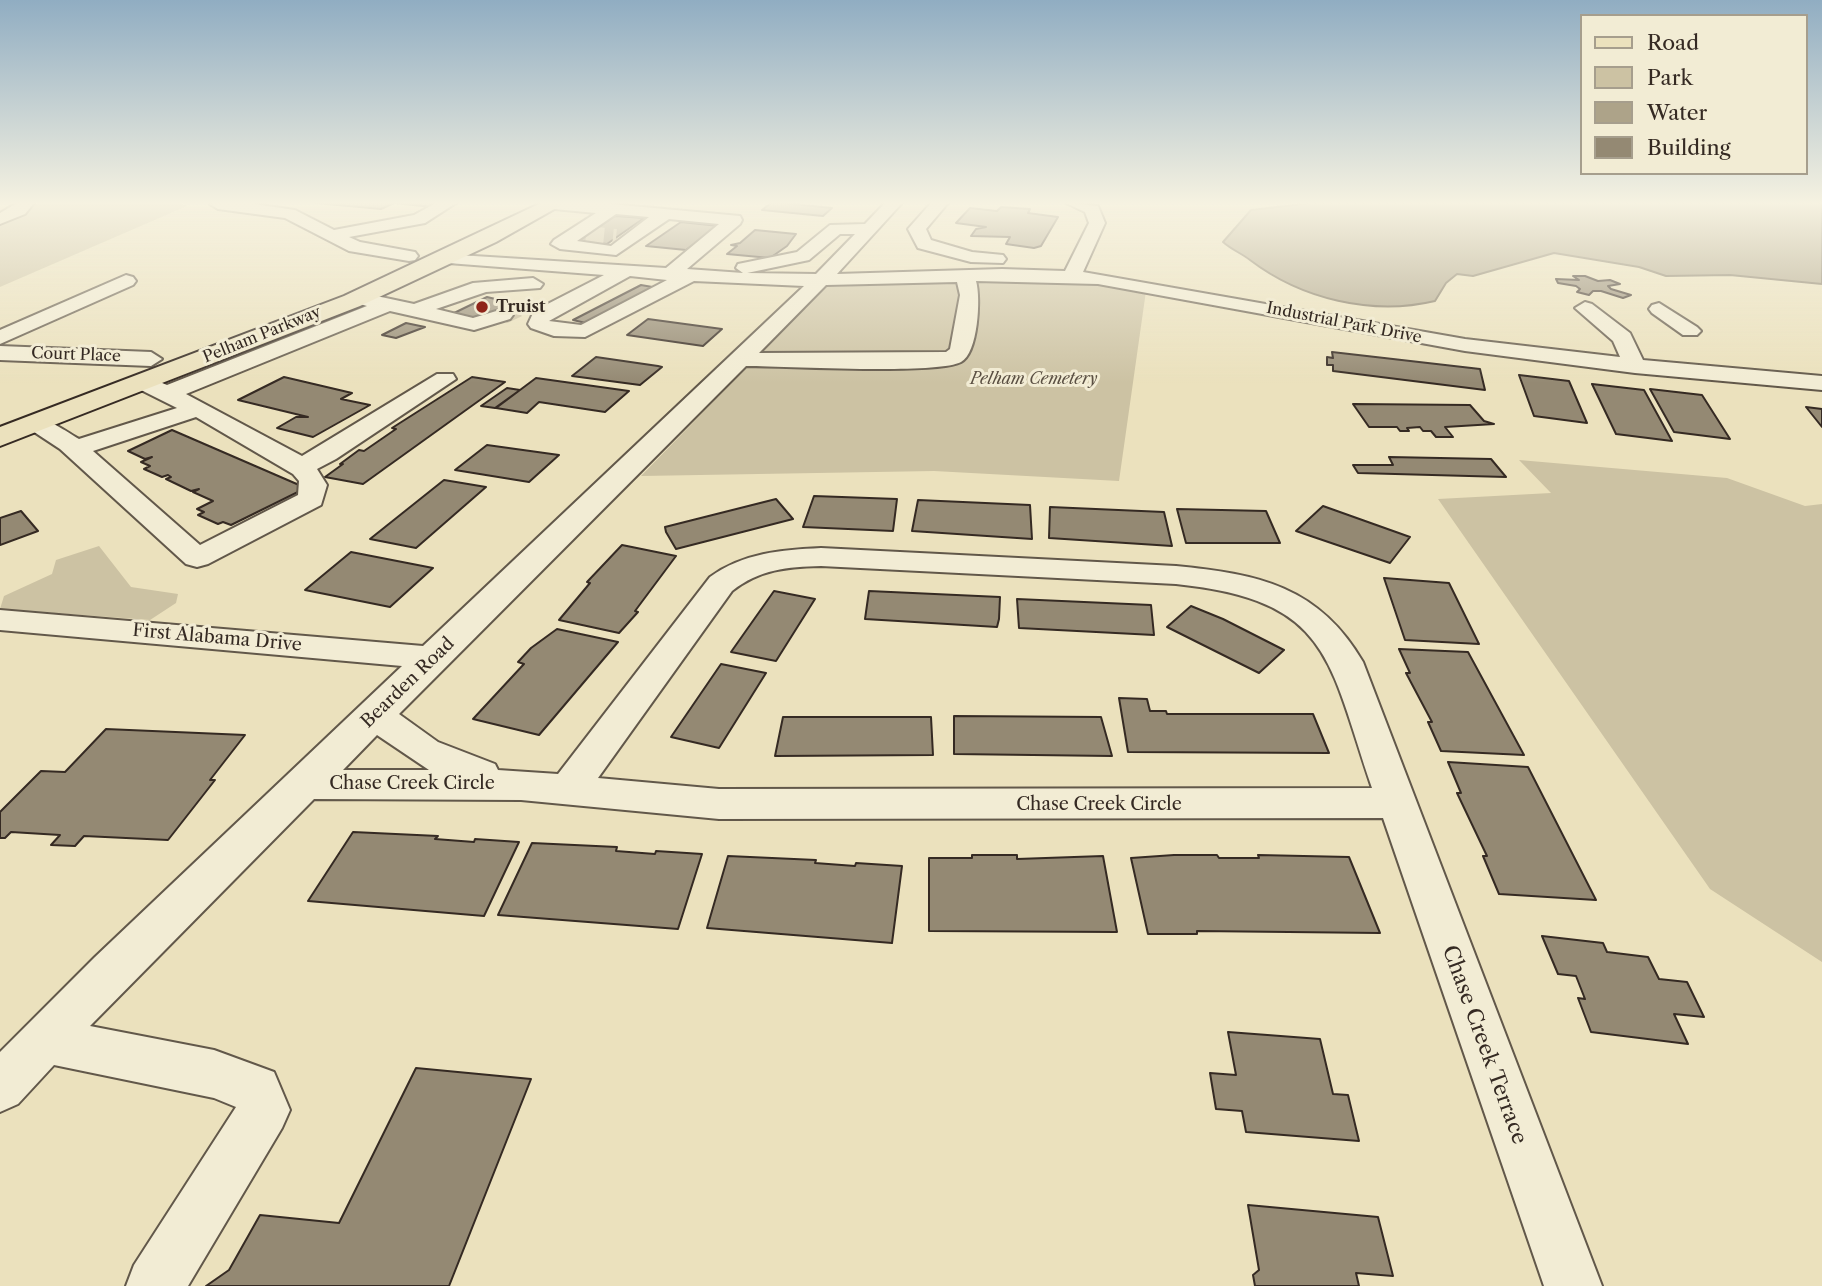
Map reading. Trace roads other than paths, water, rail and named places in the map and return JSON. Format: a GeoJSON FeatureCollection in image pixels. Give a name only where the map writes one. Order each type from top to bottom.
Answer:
{"type":"FeatureCollection","features":[{"type":"Feature","properties":{"kind":"main road","name":"Pelham Parkway"},"geometry":{"type":"LineString","coordinates":[[0,415],[154,378],[393,263]]}},
{"type":"Feature","properties":{"kind":"main road","name":"Pelham Parkway"},"geometry":{"type":"LineString","coordinates":[[0,437],[357,297],[435,263]]}},
{"type":"Feature","properties":{"kind":"street","name":"Industrial Park Drive"},"geometry":{"type":"LineString","coordinates":[[508,263],[624,272],[683,270],[728,279],[819,282],[1074,269],[1424,339],[1635,366],[1822,383]]}},
{"type":"Feature","properties":{"kind":"street"},"geometry":{"type":"LineString","coordinates":[[675,263],[683,270]]}},
{"type":"Feature","properties":{"kind":"street"},"geometry":{"type":"LineString","coordinates":[[624,272],[541,315],[538,324],[554,330],[585,331],[690,263]]}},
{"type":"Feature","properties":{"kind":"street"},"geometry":{"type":"LineString","coordinates":[[728,279],[739,270],[771,263]]}},
{"type":"Feature","properties":{"kind":"street","name":"Bearden Road"},"geometry":{"type":"LineString","coordinates":[[0,1087],[303,784],[837,263]]}},
{"type":"Feature","properties":{"kind":"street"},"geometry":{"type":"LineString","coordinates":[[1023,263],[1074,269],[1077,263]]}},
{"type":"Feature","properties":{"kind":"street"},"geometry":{"type":"LineString","coordinates":[[471,288],[528,302],[554,286],[594,270]]}},
{"type":"Feature","properties":{"kind":"street"},"geometry":{"type":"LineString","coordinates":[[741,359],[912,361],[952,358],[960,352],[970,295],[965,276]]}},
{"type":"Feature","properties":{"kind":"street"},"geometry":{"type":"LineString","coordinates":[[0,338],[126,281]]}},
{"type":"Feature","properties":{"kind":"street"},"geometry":{"type":"LineString","coordinates":[[416,311],[471,288],[502,282],[554,286]]}},
{"type":"Feature","properties":{"kind":"street"},"geometry":{"type":"LineString","coordinates":[[357,297],[474,324],[503,315]]}},
{"type":"Feature","properties":{"kind":"street"},"geometry":{"type":"LineString","coordinates":[[154,378],[388,304]]}},
{"type":"Feature","properties":{"kind":"street"},"geometry":{"type":"LineString","coordinates":[[1585,308],[1622,338],[1635,366]]}},
{"type":"Feature","properties":{"kind":"street"},"geometry":{"type":"LineString","coordinates":[[1659,309],[1690,331]]}},
{"type":"Feature","properties":{"kind":"street","name":"Court Place"},"geometry":{"type":"LineString","coordinates":[[0,353],[154,378]]}},
{"type":"Feature","properties":{"kind":"street"},"geometry":{"type":"LineString","coordinates":[[34,424],[74,449],[197,558],[311,499],[314,486],[311,476],[300,467],[197,409],[154,378]]}},
{"type":"Feature","properties":{"kind":"street"},"geometry":{"type":"LineString","coordinates":[[300,467],[327,454],[445,379]]}},
{"type":"Feature","properties":{"kind":"street"},"geometry":{"type":"LineString","coordinates":[[74,449],[197,409]]}},
{"type":"Feature","properties":{"kind":"street"},"geometry":{"type":"LineString","coordinates":[[567,791],[707,599],[737,572],[775,559],[821,557],[1190,576],[1300,594],[1346,662],[1395,803]]}},
{"type":"Feature","properties":{"kind":"street","name":"First Alabama Drive"},"geometry":{"type":"LineString","coordinates":[[0,620],[434,658]]}},
{"type":"Feature","properties":{"kind":"street","name":"Chase Creek Circle"},"geometry":{"type":"LineString","coordinates":[[377,714],[406,742],[438,760],[521,785]]}},
{"type":"Feature","properties":{"kind":"street","name":"Chase Creek Circle"},"geometry":{"type":"LineString","coordinates":[[303,784],[521,785],[719,804],[769,805],[1395,803]]}},
{"type":"Feature","properties":{"kind":"street","name":"Chase Creek Terrace"},"geometry":{"type":"LineString","coordinates":[[1395,803],[1573,1286]]}},
{"type":"Feature","properties":{"kind":"street"},"geometry":{"type":"LineString","coordinates":[[45,1040],[214,1074],[256,1090],[264,1110],[155,1286]]}},
{"type":"Feature","properties":{"kind":"water"},"geometry":{"type":"Polygon","coordinates":[[[1254,263],[1519,263],[1473,276],[1457,274],[1446,283],[1435,301],[1411,305],[1362,305],[1338,301],[1314,294],[1270,274],[1254,263]]]}},
{"type":"Feature","properties":{"kind":"water"},"geometry":{"type":"Polygon","coordinates":[[[1615,263],[1822,263],[1822,284],[1730,275],[1666,276],[1615,263]]]}},
{"type":"Feature","properties":{"kind":"tunnel"},"geometry":{"type":"LineString","coordinates":[[503,315],[518,308]]}},
{"type":"Feature","properties":{"kind":"place","name":"Truist"},"geometry":{"type":"Point","coordinates":[482,307]}},
{"type":"Feature","properties":{"kind":"park label","name":"Pelham Cemetery"},"geometry":{"type":"Point","coordinates":[1034,379]}}]}
